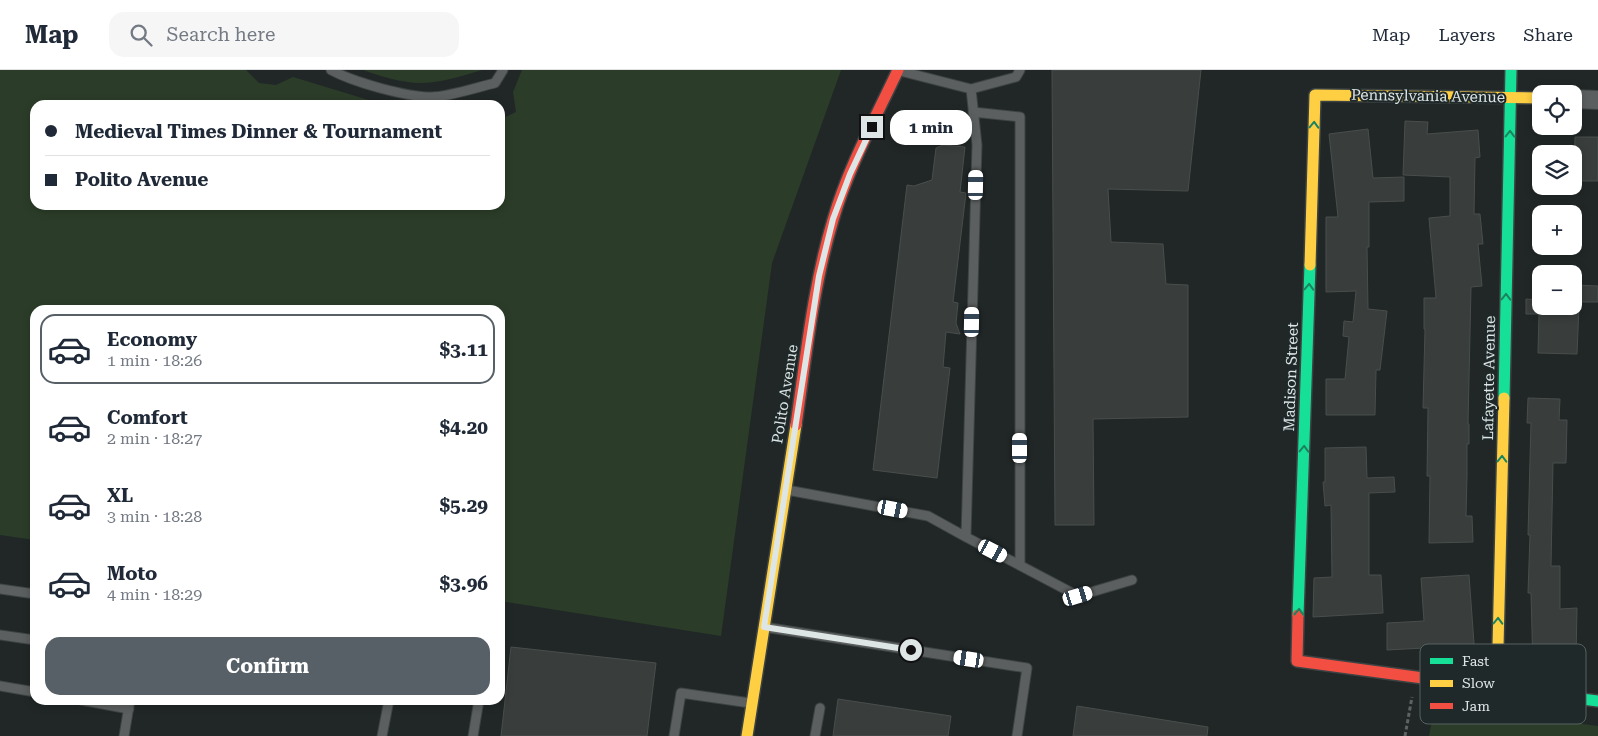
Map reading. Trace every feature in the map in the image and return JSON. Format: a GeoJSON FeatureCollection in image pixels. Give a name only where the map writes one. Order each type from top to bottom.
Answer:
{"type":"FeatureCollection","features":[{"type":"Feature","properties":{"kind":"street","name":"Polito Avenue"},"geometry":{"type":"LineString","coordinates":[[748,736],[819,276],[833,219],[850,174],[898,70]]}},
{"type":"Feature","properties":{"kind":"street","name":"Lafayette Avenue"},"geometry":{"type":"LineString","coordinates":[[1498,644],[1511,70]]}},
{"type":"Feature","properties":{"kind":"street","name":"Pennsylvania Avenue"},"geometry":{"type":"LineString","coordinates":[[1315,95],[1532,98]]}},
{"type":"Feature","properties":{"kind":"street","name":"Madison Street"},"geometry":{"type":"LineString","coordinates":[[1315,95],[1297,660],[1415,678]]}},
{"type":"Feature","properties":{"kind":"street"},"geometry":{"type":"LineString","coordinates":[[1582,99],[1598,100]]}},
{"type":"Feature","properties":{"kind":"street"},"geometry":{"type":"LineString","coordinates":[[1415,678],[1420,679]]}},
{"type":"Feature","properties":{"kind":"lane"},"geometry":{"type":"LineString","coordinates":[[331,70],[341,75],[404,94],[432,97],[495,83],[503,70]]}},
{"type":"Feature","properties":{"kind":"lane"},"geometry":{"type":"LineString","coordinates":[[898,70],[971,88],[1016,77],[1020,70]]}},
{"type":"Feature","properties":{"kind":"lane"},"geometry":{"type":"LineString","coordinates":[[966,537],[977,146],[971,88]]}},
{"type":"Feature","properties":{"kind":"lane"},"geometry":{"type":"LineString","coordinates":[[973,112],[1020,117],[1020,565]]}},
{"type":"Feature","properties":{"kind":"lane"},"geometry":{"type":"LineString","coordinates":[[786,489],[928,516],[1078,596],[1132,580]]}},
{"type":"Feature","properties":{"kind":"lane"},"geometry":{"type":"LineString","coordinates":[[0,589],[30,593]]}},
{"type":"Feature","properties":{"kind":"lane"},"geometry":{"type":"LineString","coordinates":[[764,627],[1027,668],[1017,736]]}},
{"type":"Feature","properties":{"kind":"lane"},"geometry":{"type":"LineString","coordinates":[[0,635],[30,639]]}},
{"type":"Feature","properties":{"kind":"lane"},"geometry":{"type":"LineString","coordinates":[[0,686],[30,691]]}},
{"type":"Feature","properties":{"kind":"lane"},"geometry":{"type":"LineString","coordinates":[[674,736],[681,693],[752,703]]}},
{"type":"Feature","properties":{"kind":"lane"},"geometry":{"type":"LineString","coordinates":[[124,736],[130,705]]}},
{"type":"Feature","properties":{"kind":"lane"},"geometry":{"type":"LineString","coordinates":[[382,736],[388,705]]}},
{"type":"Feature","properties":{"kind":"lane"},"geometry":{"type":"LineString","coordinates":[[473,736],[478,705]]}},
{"type":"Feature","properties":{"kind":"lane"},"geometry":{"type":"LineString","coordinates":[[815,736],[820,708]]}},
{"type":"Feature","properties":{"kind":"path"},"geometry":{"type":"LineString","coordinates":[[1405,736],[1415,678]]}},
{"type":"Feature","properties":{"kind":"green space"},"geometry":{"type":"Polygon","coordinates":[[[0,70],[246,70],[259,83],[276,85],[293,77],[369,100],[30,100],[30,210],[505,210],[505,117],[516,112],[513,92],[522,70],[841,70],[772,263],[721,636],[505,602],[505,305],[30,305],[30,539],[0,535],[0,70]]]}},
{"type":"Feature","properties":{"kind":"green space"},"geometry":{"type":"Polygon","coordinates":[[[363,70],[482,70],[459,77],[420,83],[391,79],[363,70]]]}},
{"type":"Feature","properties":{"kind":"green space"},"geometry":{"type":"Polygon","coordinates":[[[1431,724],[1582,724],[1598,726],[1598,736],[1429,736],[1431,724]]]}},
{"type":"Feature","properties":{"kind":"building"},"geometry":{"type":"Polygon","coordinates":[[[1052,70],[1201,70],[1188,191],[1108,189],[1111,242],[1163,244],[1166,284],[1188,285],[1188,417],[1093,419],[1094,525],[1055,525],[1052,70]]]}},
{"type":"Feature","properties":{"kind":"building"},"geometry":{"type":"Polygon","coordinates":[[[1405,121],[1428,122],[1427,134],[1478,130],[1480,157],[1475,158],[1474,214],[1480,214],[1483,244],[1478,244],[1482,286],[1471,287],[1466,516],[1472,516],[1473,542],[1429,543],[1430,476],[1427,476],[1428,408],[1423,408],[1424,298],[1436,298],[1429,218],[1450,216],[1450,177],[1403,175],[1405,121]]]}},
{"type":"Feature","properties":{"kind":"building"},"geometry":{"type":"Polygon","coordinates":[[[1368,129],[1373,178],[1404,177],[1404,201],[1369,202],[1369,247],[1367,247],[1368,309],[1387,311],[1380,370],[1376,370],[1375,415],[1326,415],[1326,379],[1345,379],[1349,337],[1343,336],[1344,321],[1353,322],[1356,291],[1326,292],[1326,217],[1338,217],[1329,134],[1368,129]]]}},
{"type":"Feature","properties":{"kind":"building"},"geometry":{"type":"Polygon","coordinates":[[[1575,137],[1598,137],[1598,181],[1582,181],[1582,145],[1575,145],[1575,137]]]}},
{"type":"Feature","properties":{"kind":"building"},"geometry":{"type":"Polygon","coordinates":[[[943,145],[965,147],[960,192],[966,193],[953,302],[958,303],[956,323],[960,334],[946,332],[943,367],[950,368],[937,478],[873,470],[907,185],[914,186],[932,180],[936,148],[943,145]]]}},
{"type":"Feature","properties":{"kind":"building"},"geometry":{"type":"Polygon","coordinates":[[[1582,285],[1598,286],[1598,302],[1582,302],[1582,285]]]}},
{"type":"Feature","properties":{"kind":"building"},"geometry":{"type":"Polygon","coordinates":[[[1526,299],[1532,299],[1532,314],[1526,314],[1526,299]]]}},
{"type":"Feature","properties":{"kind":"building"},"geometry":{"type":"Polygon","coordinates":[[[1539,315],[1579,315],[1577,354],[1538,353],[1539,315]]]}},
{"type":"Feature","properties":{"kind":"building"},"geometry":{"type":"Polygon","coordinates":[[[1528,398],[1560,399],[1559,420],[1567,420],[1566,463],[1553,463],[1551,566],[1560,566],[1560,609],[1577,608],[1576,644],[1532,644],[1531,593],[1528,593],[1531,423],[1527,423],[1528,398]]]}},
{"type":"Feature","properties":{"kind":"building"},"geometry":{"type":"Polygon","coordinates":[[[1366,447],[1367,478],[1394,477],[1395,492],[1369,493],[1369,575],[1381,575],[1383,613],[1313,617],[1314,578],[1332,577],[1331,505],[1325,506],[1323,482],[1325,482],[1325,448],[1366,447]]]}},
{"type":"Feature","properties":{"kind":"building"},"geometry":{"type":"Polygon","coordinates":[[[1469,575],[1474,644],[1420,644],[1420,648],[1387,650],[1387,623],[1424,621],[1421,578],[1469,575]]]}},
{"type":"Feature","properties":{"kind":"building"},"geometry":{"type":"Polygon","coordinates":[[[511,647],[656,663],[647,736],[501,736],[511,647]]]}},
{"type":"Feature","properties":{"kind":"building"},"geometry":{"type":"Polygon","coordinates":[[[838,699],[951,716],[948,736],[833,736],[838,699]]]}},
{"type":"Feature","properties":{"kind":"building"},"geometry":{"type":"Polygon","coordinates":[[[1077,706],[1208,727],[1207,736],[1073,736],[1077,706]]]}},
{"type":"Feature","properties":{"kind":"traffic: fast"},"geometry":{"type":"LineString","coordinates":[[1504,398],[1511,70]]}},
{"type":"Feature","properties":{"kind":"traffic: fast"},"geometry":{"type":"LineString","coordinates":[[1298,615],[1310,265]]}},
{"type":"Feature","properties":{"kind":"traffic: fast"},"geometry":{"type":"LineString","coordinates":[[1586,699],[1598,701]]}},
{"type":"Feature","properties":{"kind":"traffic: slow"},"geometry":{"type":"LineString","coordinates":[[1310,265],[1315,95],[1532,98]]}},
{"type":"Feature","properties":{"kind":"traffic: slow"},"geometry":{"type":"LineString","coordinates":[[1498,644],[1504,398]]}},
{"type":"Feature","properties":{"kind":"traffic: slow"},"geometry":{"type":"LineString","coordinates":[[747,736],[796,425]]}},
{"type":"Feature","properties":{"kind":"traffic: jam"},"geometry":{"type":"LineString","coordinates":[[796,425],[815,296],[833,220],[854,163],[898,70]]}},
{"type":"Feature","properties":{"kind":"traffic: jam"},"geometry":{"type":"LineString","coordinates":[[1298,615],[1297,661],[1420,678]]}},
{"type":"Feature","properties":{"kind":"route"},"geometry":{"type":"LineString","coordinates":[[872,127],[850,174],[833,219],[819,276],[764,627],[911,650]]}}]}
